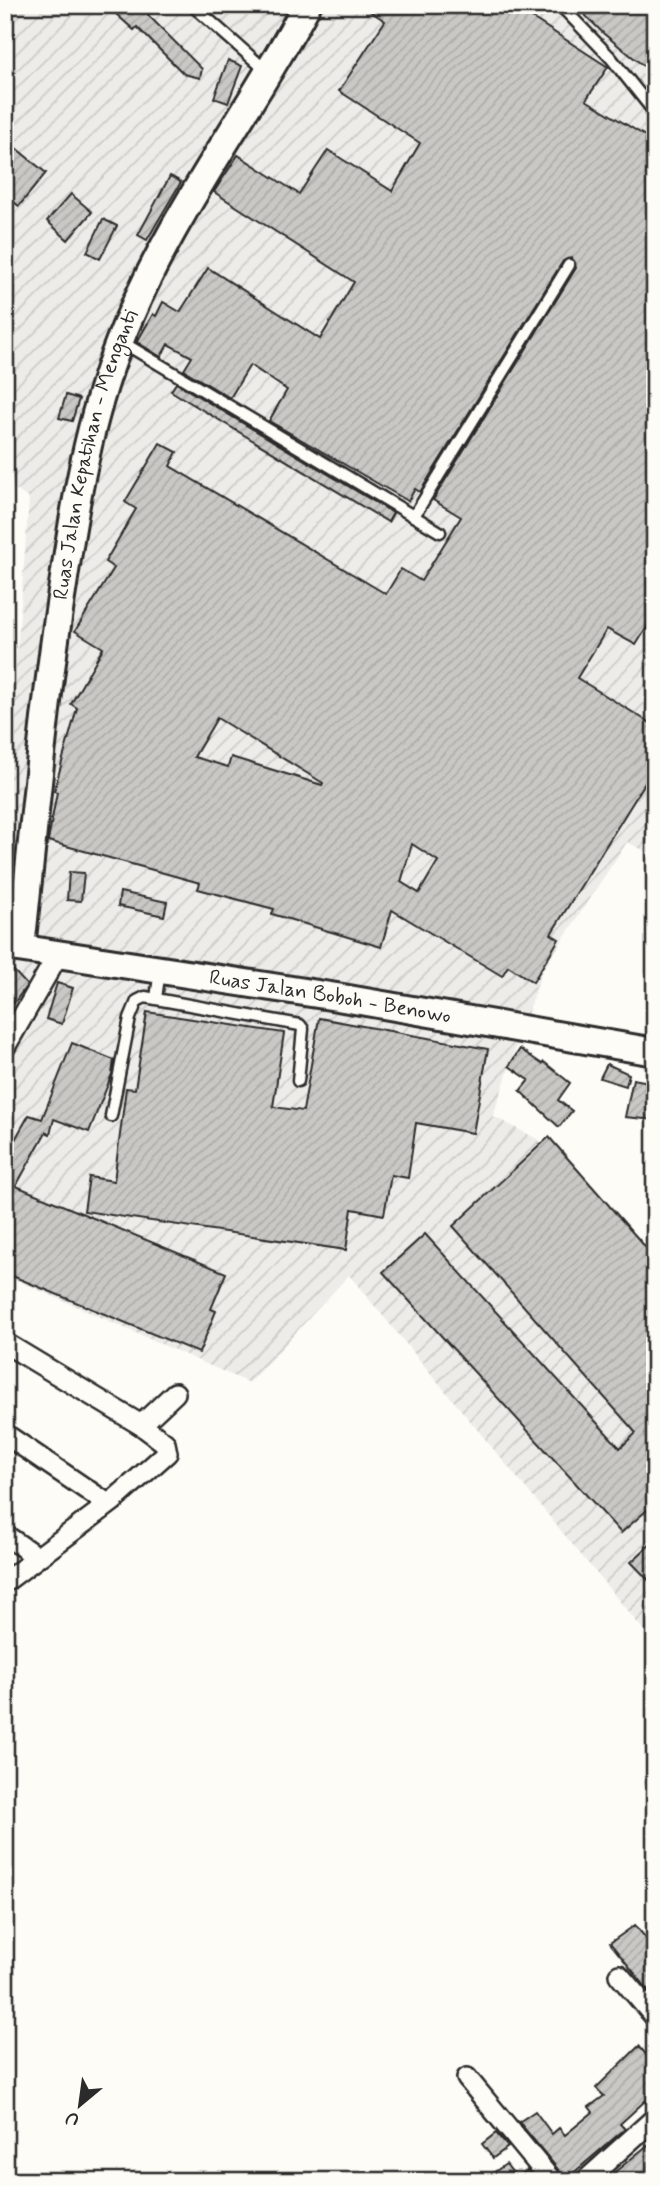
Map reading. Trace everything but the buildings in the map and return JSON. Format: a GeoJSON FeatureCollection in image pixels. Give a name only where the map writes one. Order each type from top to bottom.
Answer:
{"type":"FeatureCollection","features":[{"type":"Feature","properties":{"kind":"main road","name":"Ruas Jalan Kepatihan - Menganti"},"geometry":{"type":"LineString","coordinates":[[13,947],[70,534],[98,405],[120,341],[162,252],[305,6]]}},
{"type":"Feature","properties":{"kind":"main road","name":"Ruas Jalan Boboh - Benowo"},"geometry":{"type":"LineString","coordinates":[[13,947],[455,1017],[655,1052]]}},
{"type":"Feature","properties":{"kind":"street"},"geometry":{"type":"LineString","coordinates":[[5,1047],[59,953]]}},
{"type":"Feature","properties":{"kind":"street"},"geometry":{"type":"LineString","coordinates":[[5,1343],[141,1425],[165,1443],[167,1453],[108,1504],[5,1582]]}},
{"type":"Feature","properties":{"kind":"street"},"geometry":{"type":"LineString","coordinates":[[141,1425],[175,1393]]}},
{"type":"Feature","properties":{"kind":"street"},"geometry":{"type":"LineString","coordinates":[[5,1434],[108,1504]]}},
{"type":"Feature","properties":{"kind":"street"},"geometry":{"type":"LineString","coordinates":[[5,1535],[37,1557]]}},
{"type":"Feature","properties":{"kind":"street"},"geometry":{"type":"LineString","coordinates":[[619,1975],[655,2017]]}},
{"type":"Feature","properties":{"kind":"street"},"geometry":{"type":"LineString","coordinates":[[467,2078],[552,2181]]}},
{"type":"Feature","properties":{"kind":"street"},"geometry":{"type":"LineString","coordinates":[[584,2181],[655,2118]]}},
{"type":"Feature","properties":{"kind":"lane"},"geometry":{"type":"LineString","coordinates":[[192,5],[269,72]]}},
{"type":"Feature","properties":{"kind":"lane"},"geometry":{"type":"LineString","coordinates":[[560,5],[611,58],[655,113]]}},
{"type":"Feature","properties":{"kind":"lane"},"geometry":{"type":"LineString","coordinates":[[414,516],[569,265]]}},
{"type":"Feature","properties":{"kind":"lane"},"geometry":{"type":"LineString","coordinates":[[120,341],[440,532]]}},
{"type":"Feature","properties":{"kind":"lane"},"geometry":{"type":"LineString","coordinates":[[156,998],[160,969]]}},
{"type":"Feature","properties":{"kind":"lane"},"geometry":{"type":"LineString","coordinates":[[111,1116],[130,1018],[137,1001],[156,998],[300,1025],[303,1029],[298,1081]]}},
{"type":"Feature","properties":{"kind":"shaded area"},"geometry":{"type":"Polygon","coordinates":[[[5,5],[655,5],[655,856],[627,842],[542,971],[493,1116],[537,1139],[655,1254],[655,1644],[349,1275],[249,1383],[5,1275],[5,804],[29,499],[5,482],[5,5]]]}}]}
